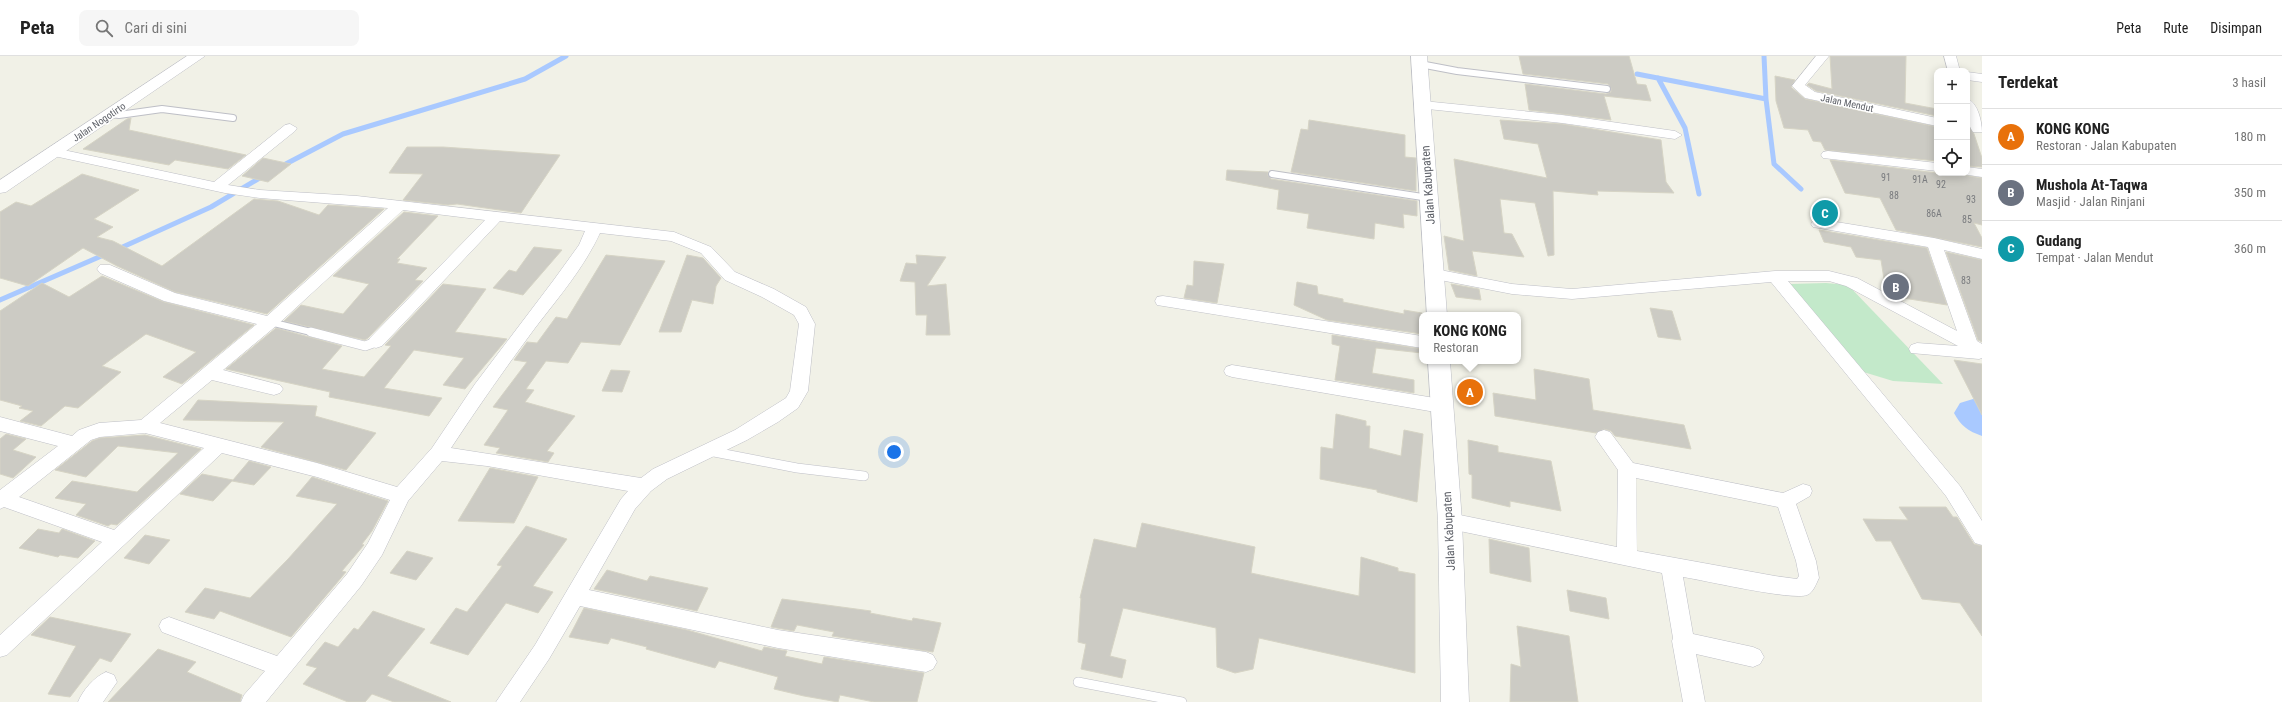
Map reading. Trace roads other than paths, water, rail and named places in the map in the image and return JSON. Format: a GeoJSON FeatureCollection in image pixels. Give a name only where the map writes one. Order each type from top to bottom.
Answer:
{"type":"FeatureCollection","features":[{"type":"Feature","properties":{"kind":"main road","name":"Jalan Kabupaten"},"geometry":{"type":"LineString","coordinates":[[1420,60],[1437,312]]}},
{"type":"Feature","properties":{"kind":"main road","name":"Jalan Kabupaten"},"geometry":{"type":"LineString","coordinates":[[1439,364],[1450,521],[1455,702]]}},
{"type":"Feature","properties":{"kind":"street","name":"Jalan Nogotirto"},"geometry":{"type":"LineString","coordinates":[[0,188],[197,56]]}},
{"type":"Feature","properties":{"kind":"street","name":"Jalan Mendut"},"geometry":{"type":"LineString","coordinates":[[1823,56],[1798,86],[1802,91],[1820,98],[1934,121]]}},
{"type":"Feature","properties":{"kind":"street"},"geometry":{"type":"LineString","coordinates":[[1950,56],[1953,68]]}},
{"type":"Feature","properties":{"kind":"street"},"geometry":{"type":"LineString","coordinates":[[1970,76],[1982,78]]}},
{"type":"Feature","properties":{"kind":"street"},"geometry":{"type":"LineString","coordinates":[[1967,104],[1976,129]]}},
{"type":"Feature","properties":{"kind":"street"},"geometry":{"type":"LineString","coordinates":[[1423,105],[1547,117],[1675,135]]}},
{"type":"Feature","properties":{"kind":"street"},"geometry":{"type":"LineString","coordinates":[[221,188],[290,128]]}},
{"type":"Feature","properties":{"kind":"street"},"geometry":{"type":"LineString","coordinates":[[54,152],[221,188],[260,194],[357,200],[594,229],[674,237],[706,250],[730,276],[768,292],[800,311],[807,324],[806,344],[799,391],[792,402],[741,435],[660,474],[644,486],[628,504],[542,652],[507,702]]}},
{"type":"Feature","properties":{"kind":"street"},"geometry":{"type":"LineString","coordinates":[[1828,155],[1934,167]]}},
{"type":"Feature","properties":{"kind":"street"},"geometry":{"type":"LineString","coordinates":[[1970,171],[1982,173]]}},
{"type":"Feature","properties":{"kind":"street"},"geometry":{"type":"LineString","coordinates":[[145,426],[270,322],[400,205]]}},
{"type":"Feature","properties":{"kind":"street"},"geometry":{"type":"LineString","coordinates":[[376,342],[496,217]]}},
{"type":"Feature","properties":{"kind":"street"},"geometry":{"type":"LineString","coordinates":[[1818,224],[1934,243],[1978,253],[1982,269]]}},
{"type":"Feature","properties":{"kind":"street"},"geometry":{"type":"LineString","coordinates":[[252,702],[354,580],[375,549],[402,496],[438,453],[481,388],[559,285],[586,246],[594,229]]}},
{"type":"Feature","properties":{"kind":"street"},"geometry":{"type":"LineString","coordinates":[[1934,243],[1978,349]]}},
{"type":"Feature","properties":{"kind":"street"},"geometry":{"type":"LineString","coordinates":[[105,270],[170,297],[270,322]]}},
{"type":"Feature","properties":{"kind":"street"},"geometry":{"type":"LineString","coordinates":[[1435,274],[1512,289],[1572,294],[1775,276],[1837,278],[1978,349]]}},
{"type":"Feature","properties":{"kind":"street"},"geometry":{"type":"LineString","coordinates":[[1775,276],[1953,491],[1982,537]]}},
{"type":"Feature","properties":{"kind":"street"},"geometry":{"type":"LineString","coordinates":[[1163,301],[1419,342]]}},
{"type":"Feature","properties":{"kind":"street"},"geometry":{"type":"LineString","coordinates":[[1918,349],[1978,349]]}},
{"type":"Feature","properties":{"kind":"street"},"geometry":{"type":"LineString","coordinates":[[1232,371],[1441,406]]}},
{"type":"Feature","properties":{"kind":"street"},"geometry":{"type":"LineString","coordinates":[[209,372],[274,389]]}},
{"type":"Feature","properties":{"kind":"street"},"geometry":{"type":"LineString","coordinates":[[0,424],[74,443]]}},
{"type":"Feature","properties":{"kind":"street"},"geometry":{"type":"LineString","coordinates":[[1,499],[85,435],[99,430],[145,426],[317,470],[402,496]]}},
{"type":"Feature","properties":{"kind":"street"},"geometry":{"type":"LineString","coordinates":[[1604,437],[1626,469],[1627,558]]}},
{"type":"Feature","properties":{"kind":"street"},"geometry":{"type":"LineString","coordinates":[[0,648],[219,445]]}},
{"type":"Feature","properties":{"kind":"street"},"geometry":{"type":"LineString","coordinates":[[438,453],[487,459],[644,486]]}},
{"type":"Feature","properties":{"kind":"street"},"geometry":{"type":"LineString","coordinates":[[1626,469],[1785,501],[1803,491]]}},
{"type":"Feature","properties":{"kind":"street"},"geometry":{"type":"LineString","coordinates":[[1,499],[117,539]]}},
{"type":"Feature","properties":{"kind":"street"},"geometry":{"type":"LineString","coordinates":[[1450,521],[1627,558],[1775,585],[1802,588],[1809,578],[1806,561],[1785,501]]}},
{"type":"Feature","properties":{"kind":"street"},"geometry":{"type":"LineString","coordinates":[[1671,566],[1682,641],[1694,702]]}},
{"type":"Feature","properties":{"kind":"street"},"geometry":{"type":"LineString","coordinates":[[575,596],[778,639],[926,662]]}},
{"type":"Feature","properties":{"kind":"street"},"geometry":{"type":"LineString","coordinates":[[169,626],[281,667]]}},
{"type":"Feature","properties":{"kind":"street"},"geometry":{"type":"LineString","coordinates":[[1682,641],[1753,657]]}},
{"type":"Feature","properties":{"kind":"street"},"geometry":{"type":"LineString","coordinates":[[89,702],[106,682]]}},
{"type":"Feature","properties":{"kind":"lane"},"geometry":{"type":"LineString","coordinates":[[1420,60],[1457,71],[1607,89]]}},
{"type":"Feature","properties":{"kind":"lane"},"geometry":{"type":"LineString","coordinates":[[111,114],[119,115],[162,109],[233,118]]}},
{"type":"Feature","properties":{"kind":"lane"},"geometry":{"type":"LineString","coordinates":[[1272,174],[1290,178],[1429,198]]}},
{"type":"Feature","properties":{"kind":"lane"},"geometry":{"type":"LineString","coordinates":[[270,322],[365,346],[376,342]]}},
{"type":"Feature","properties":{"kind":"lane"},"geometry":{"type":"LineString","coordinates":[[706,451],[797,468],[864,476]]}},
{"type":"Feature","properties":{"kind":"lane"},"geometry":{"type":"LineString","coordinates":[[1078,682],[1182,702]]}},
{"type":"Feature","properties":{"kind":"waterway"},"geometry":{"type":"LineString","coordinates":[[280,167],[343,134],[525,79],[566,56]]}},
{"type":"Feature","properties":{"kind":"waterway"},"geometry":{"type":"LineString","coordinates":[[1764,56],[1766,99]]}},
{"type":"Feature","properties":{"kind":"waterway"},"geometry":{"type":"LineString","coordinates":[[1637,74],[1658,78]]}},
{"type":"Feature","properties":{"kind":"waterway"},"geometry":{"type":"LineString","coordinates":[[1658,78],[1766,99]]}},
{"type":"Feature","properties":{"kind":"waterway"},"geometry":{"type":"LineString","coordinates":[[1658,78],[1685,128],[1699,194]]}},
{"type":"Feature","properties":{"kind":"waterway"},"geometry":{"type":"LineString","coordinates":[[1766,99],[1774,164],[1801,189]]}},
{"type":"Feature","properties":{"kind":"waterway"},"geometry":{"type":"LineString","coordinates":[[116,250],[211,207],[263,176]]}},
{"type":"Feature","properties":{"kind":"waterway"},"geometry":{"type":"LineString","coordinates":[[0,300],[106,254]]}},
{"type":"Feature","properties":{"kind":"waterway"},"geometry":{"type":"LineString","coordinates":[[1973,413],[1982,421]]}},
{"type":"Feature","properties":{"kind":"place","name":"Gudang"},"geometry":{"type":"Point","coordinates":[1825,213]}},
{"type":"Feature","properties":{"kind":"place","name":"Mushola At-Taqwa"},"geometry":{"type":"Point","coordinates":[1896,287]}},
{"type":"Feature","properties":{"kind":"place","name":"KONG KONG"},"geometry":{"type":"Point","coordinates":[1470,392]}}]}
